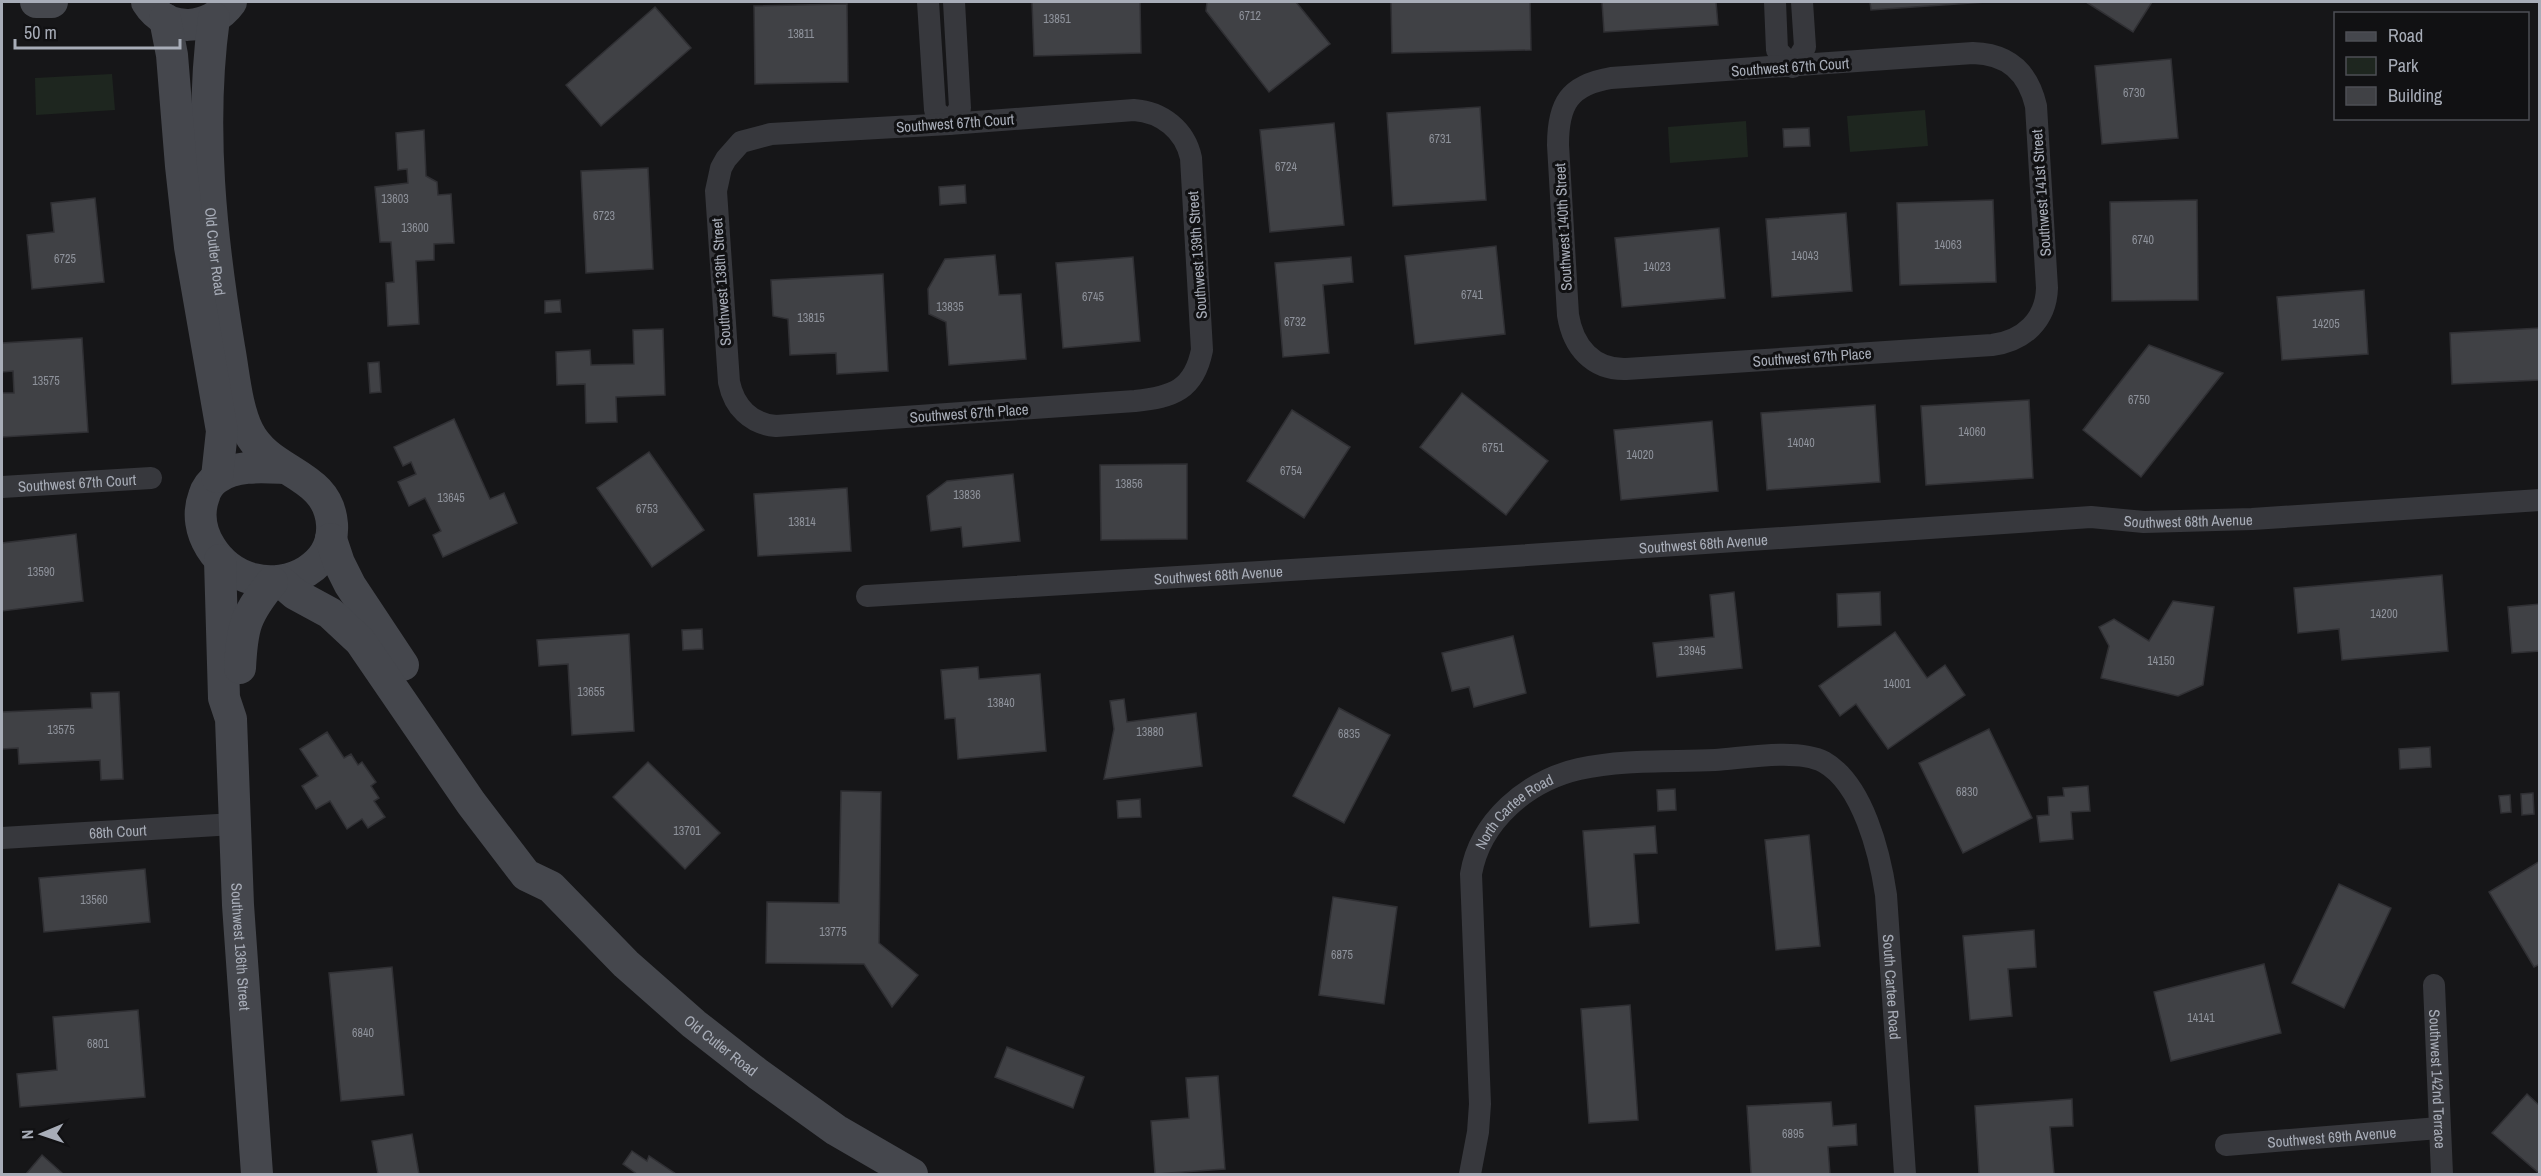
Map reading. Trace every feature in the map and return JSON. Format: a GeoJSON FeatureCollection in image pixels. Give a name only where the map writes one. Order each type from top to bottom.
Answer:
{"type":"FeatureCollection","features":[{"type":"Feature","properties":{"kind":"main road"},"geometry":{"type":"LineString","coordinates":[[36,2],[52,2]]}},
{"type":"Feature","properties":{"kind":"main road","name":"Old Cutler Road"},"geometry":{"type":"LineString","coordinates":[[147,7],[182,25],[194,26],[223,10]]}},
{"type":"Feature","properties":{"kind":"main road","name":"Old Cutler Road"},"geometry":{"type":"LineString","coordinates":[[147,7],[174,70],[190,247],[222,431],[217,477]]}},
{"type":"Feature","properties":{"kind":"main road","name":"Old Cutler Road"},"geometry":{"type":"LineString","coordinates":[[223,10],[208,67],[208,150],[223,313],[239,401],[247,429],[261,452],[320,492],[328,507],[332,538],[339,563],[355,594],[473,769],[543,862],[551,887],[626,964],[694,1024],[775,1088],[836,1130],[912,1174]]}},
{"type":"Feature","properties":{"kind":"main road","name":"Old Cutler Road"},"geometry":{"type":"LineString","coordinates":[[276,582],[253,579],[235,572],[220,560],[204,534],[200,513],[205,492],[217,477],[255,467],[283,468]]}},
{"type":"Feature","properties":{"kind":"main road"},"geometry":{"type":"LineString","coordinates":[[276,582],[309,571],[319,563],[332,538]]}},
{"type":"Feature","properties":{"kind":"main road","name":"Southwest 136th Street"},"geometry":{"type":"LineString","coordinates":[[220,560],[224,698],[231,719],[234,824],[258,1174]]}},
{"type":"Feature","properties":{"kind":"main road"},"geometry":{"type":"LineString","coordinates":[[276,582],[330,613],[360,641],[471,803],[526,875],[551,887]]}},
{"type":"Feature","properties":{"kind":"main road","name":"Southwest 136th Street"},"geometry":{"type":"LineString","coordinates":[[231,719],[238,695],[245,621],[254,605],[276,582]]}},
{"type":"Feature","properties":{"kind":"street"},"geometry":{"type":"LineString","coordinates":[[928,2],[935,110],[949,124],[960,108],[954,2]]}},
{"type":"Feature","properties":{"kind":"street"},"geometry":{"type":"LineString","coordinates":[[1775,2],[1777,50],[1793,67],[1805,47],[1802,2]]}},
{"type":"Feature","properties":{"kind":"street","name":"Southwest 67th Court"},"geometry":{"type":"LineString","coordinates":[[1569,97],[1588,83],[1611,78],[1973,53],[1999,56],[2014,64]]}},
{"type":"Feature","properties":{"kind":"street","name":"Southwest 141st Street"},"geometry":{"type":"LineString","coordinates":[[2014,64],[2025,79],[2036,106],[2048,288],[2044,307],[2035,325]]}},
{"type":"Feature","properties":{"kind":"street","name":"Southwest 140th Street"},"geometry":{"type":"LineString","coordinates":[[1569,97],[1563,108],[1558,133],[1568,315],[1573,334],[1586,355]]}},
{"type":"Feature","properties":{"kind":"street","name":"Southwest 67th Court"},"geometry":{"type":"LineString","coordinates":[[732,150],[749,139],[771,134],[1134,110],[1154,114],[1176,129]]}},
{"type":"Feature","properties":{"kind":"street","name":"Southwest 139th Street"},"geometry":{"type":"LineString","coordinates":[[1176,129],[1184,139],[1191,158],[1202,319],[1202,350],[1196,373],[1190,381]]}},
{"type":"Feature","properties":{"kind":"street","name":"Southwest 138th Street"},"geometry":{"type":"LineString","coordinates":[[732,150],[721,168],[716,202],[729,382],[734,399],[746,414]]}},
{"type":"Feature","properties":{"kind":"street","name":"Southwest 67th Place"},"geometry":{"type":"LineString","coordinates":[[1586,355],[1604,367],[1621,369],[1992,345],[2009,343],[2035,325]]}},
{"type":"Feature","properties":{"kind":"street","name":"Southwest 67th Place"},"geometry":{"type":"LineString","coordinates":[[746,414],[757,422],[776,426],[1124,402],[1160,398],[1173,394],[1190,381]]}},
{"type":"Feature","properties":{"kind":"street","name":"Southwest 67th Court"},"geometry":{"type":"LineString","coordinates":[[2,487],[151,478]]}},
{"type":"Feature","properties":{"kind":"street","name":"Southwest 68th Avenue"},"geometry":{"type":"LineString","coordinates":[[867,596],[1470,559],[2091,517],[2144,522],[2252,519],[2540,500]]}},
{"type":"Feature","properties":{"kind":"street","name":"North Cartee Road"},"geometry":{"type":"LineString","coordinates":[[1470,1174],[1478,1132],[1480,1104],[1471,874],[1474,856],[1483,837],[1507,808],[1520,796],[1541,784],[1580,769],[1624,764],[1781,756],[1809,757],[1823,762],[1849,785],[1859,804]]}},
{"type":"Feature","properties":{"kind":"street","name":"South Cartee Road"},"geometry":{"type":"LineString","coordinates":[[1859,804],[1877,853],[1886,895],[1905,1174]]}},
{"type":"Feature","properties":{"kind":"street","name":"68th Court"},"geometry":{"type":"LineString","coordinates":[[2,838],[234,824]]}},
{"type":"Feature","properties":{"kind":"street","name":"Southwest 142nd Terrace"},"geometry":{"type":"LineString","coordinates":[[2434,985],[2442,1174]]}},
{"type":"Feature","properties":{"kind":"street","name":"Southwest 69th Avenue"},"geometry":{"type":"LineString","coordinates":[[2226,1144],[2439,1128]]}},
{"type":"Feature","properties":{"kind":"green space"},"geometry":{"type":"Polygon","coordinates":[[[112,74],[115,110],[36,115],[35,78],[112,74]]]}},
{"type":"Feature","properties":{"kind":"green space"},"geometry":{"type":"Polygon","coordinates":[[[1925,110],[1928,146],[1850,152],[1847,116],[1925,110]]]}},
{"type":"Feature","properties":{"kind":"green space"},"geometry":{"type":"Polygon","coordinates":[[[1746,121],[1748,157],[1670,163],[1668,127],[1746,121]]]}},
{"type":"Feature","properties":{"kind":"building"},"geometry":{"type":"Polygon","coordinates":[[[1032,2],[1140,2],[1141,53],[1034,56],[1032,2]]]}},
{"type":"Feature","properties":{"kind":"building"},"geometry":{"type":"Polygon","coordinates":[[[1207,2],[1296,2],[1330,44],[1269,92],[1206,11],[1207,2]]]}},
{"type":"Feature","properties":{"kind":"building"},"geometry":{"type":"Polygon","coordinates":[[[1391,2],[1530,2],[1531,50],[1392,53],[1391,2]]]}},
{"type":"Feature","properties":{"kind":"building"},"geometry":{"type":"Polygon","coordinates":[[[1602,2],[1716,2],[1718,25],[1604,32],[1602,2]]]}},
{"type":"Feature","properties":{"kind":"building"},"geometry":{"type":"Polygon","coordinates":[[[1870,2],[1986,2],[1871,10],[1870,2]]]}},
{"type":"Feature","properties":{"kind":"building"},"geometry":{"type":"Polygon","coordinates":[[[2086,2],[2152,2],[2133,32],[2086,2]]]}},
{"type":"Feature","properties":{"kind":"building"},"geometry":{"type":"Polygon","coordinates":[[[847,4],[848,82],[755,84],[754,6],[847,4]]]}},
{"type":"Feature","properties":{"kind":"building"},"geometry":{"type":"Polygon","coordinates":[[[655,7],[691,48],[601,126],[566,85],[655,7]]]}},
{"type":"Feature","properties":{"kind":"building"},"geometry":{"type":"Polygon","coordinates":[[[2171,59],[2178,138],[2102,144],[2095,66],[2171,59]]]}},
{"type":"Feature","properties":{"kind":"building"},"geometry":{"type":"Polygon","coordinates":[[[1480,107],[1486,200],[1393,206],[1387,113],[1480,107]]]}},
{"type":"Feature","properties":{"kind":"building"},"geometry":{"type":"Polygon","coordinates":[[[1334,123],[1344,225],[1270,232],[1260,130],[1334,123]]]}},
{"type":"Feature","properties":{"kind":"building"},"geometry":{"type":"Polygon","coordinates":[[[1809,128],[1810,146],[1784,147],[1783,129],[1809,128]]]}},
{"type":"Feature","properties":{"kind":"building"},"geometry":{"type":"Polygon","coordinates":[[[424,130],[426,176],[437,182],[438,195],[451,194],[454,243],[434,244],[434,260],[416,261],[419,324],[388,326],[386,283],[394,282],[391,242],[380,242],[375,187],[408,183],[407,169],[398,170],[396,133],[424,130]]]}},
{"type":"Feature","properties":{"kind":"building"},"geometry":{"type":"Polygon","coordinates":[[[648,168],[653,269],[586,273],[581,171],[648,168]]]}},
{"type":"Feature","properties":{"kind":"building"},"geometry":{"type":"Polygon","coordinates":[[[965,185],[966,203],[940,205],[939,187],[965,185]]]}},
{"type":"Feature","properties":{"kind":"building"},"geometry":{"type":"Polygon","coordinates":[[[95,198],[104,282],[32,289],[27,235],[54,232],[51,203],[95,198]]]}},
{"type":"Feature","properties":{"kind":"building"},"geometry":{"type":"Polygon","coordinates":[[[1993,200],[1996,282],[1900,285],[1897,203],[1993,200]]]}},
{"type":"Feature","properties":{"kind":"building"},"geometry":{"type":"Polygon","coordinates":[[[2197,200],[2198,300],[2112,301],[2110,202],[2197,200]]]}},
{"type":"Feature","properties":{"kind":"building"},"geometry":{"type":"Polygon","coordinates":[[[1846,213],[1852,291],[1772,297],[1766,219],[1846,213]]]}},
{"type":"Feature","properties":{"kind":"building"},"geometry":{"type":"Polygon","coordinates":[[[1719,228],[1725,298],[1622,307],[1615,238],[1719,228]]]}},
{"type":"Feature","properties":{"kind":"building"},"geometry":{"type":"Polygon","coordinates":[[[1496,246],[1505,334],[1415,344],[1405,256],[1496,246]]]}},
{"type":"Feature","properties":{"kind":"building"},"geometry":{"type":"Polygon","coordinates":[[[995,255],[999,295],[1021,294],[1026,359],[949,365],[946,322],[929,314],[928,289],[945,259],[995,255]]]}},
{"type":"Feature","properties":{"kind":"building"},"geometry":{"type":"Polygon","coordinates":[[[1133,257],[1140,341],[1063,348],[1056,263],[1133,257]]]}},
{"type":"Feature","properties":{"kind":"building"},"geometry":{"type":"Polygon","coordinates":[[[1351,257],[1353,282],[1323,285],[1329,353],[1283,357],[1275,263],[1351,257]]]}},
{"type":"Feature","properties":{"kind":"building"},"geometry":{"type":"Polygon","coordinates":[[[883,274],[888,371],[837,374],[836,353],[790,355],[788,319],[773,316],[771,280],[883,274]]]}},
{"type":"Feature","properties":{"kind":"building"},"geometry":{"type":"Polygon","coordinates":[[[2364,290],[2368,354],[2282,360],[2277,297],[2364,290]]]}},
{"type":"Feature","properties":{"kind":"building"},"geometry":{"type":"Polygon","coordinates":[[[560,300],[561,312],[545,313],[545,301],[560,300]]]}},
{"type":"Feature","properties":{"kind":"building"},"geometry":{"type":"Polygon","coordinates":[[[2540,328],[2540,380],[2452,384],[2450,333],[2540,328]]]}},
{"type":"Feature","properties":{"kind":"building"},"geometry":{"type":"Polygon","coordinates":[[[663,329],[665,395],[616,397],[617,422],[586,423],[585,384],[557,385],[556,352],[590,350],[591,365],[634,364],[633,330],[663,329]]]}},
{"type":"Feature","properties":{"kind":"building"},"geometry":{"type":"Polygon","coordinates":[[[82,338],[88,432],[2,437],[2,393],[14,393],[13,371],[2,372],[2,343],[82,338]]]}},
{"type":"Feature","properties":{"kind":"building"},"geometry":{"type":"Polygon","coordinates":[[[2149,345],[2223,373],[2141,477],[2083,430],[2149,345]]]}},
{"type":"Feature","properties":{"kind":"building"},"geometry":{"type":"Polygon","coordinates":[[[379,362],[381,392],[370,393],[368,363],[379,362]]]}},
{"type":"Feature","properties":{"kind":"building"},"geometry":{"type":"Polygon","coordinates":[[[1462,393],[1548,461],[1506,515],[1420,447],[1462,393]]]}},
{"type":"Feature","properties":{"kind":"building"},"geometry":{"type":"Polygon","coordinates":[[[2029,400],[2033,478],[1926,485],[1921,406],[2029,400]]]}},
{"type":"Feature","properties":{"kind":"building"},"geometry":{"type":"Polygon","coordinates":[[[1875,405],[1880,482],[1767,490],[1761,413],[1875,405]]]}},
{"type":"Feature","properties":{"kind":"building"},"geometry":{"type":"Polygon","coordinates":[[[1292,410],[1350,447],[1304,518],[1247,481],[1292,410]]]}},
{"type":"Feature","properties":{"kind":"building"},"geometry":{"type":"Polygon","coordinates":[[[454,419],[490,499],[504,493],[517,523],[443,557],[433,535],[441,531],[425,498],[409,506],[398,482],[416,474],[411,462],[403,466],[394,447],[454,419]]]}},
{"type":"Feature","properties":{"kind":"building"},"geometry":{"type":"Polygon","coordinates":[[[1712,421],[1718,491],[1621,500],[1614,430],[1712,421]]]}},
{"type":"Feature","properties":{"kind":"building"},"geometry":{"type":"Polygon","coordinates":[[[649,452],[704,530],[652,567],[597,488],[649,452]]]}},
{"type":"Feature","properties":{"kind":"building"},"geometry":{"type":"Polygon","coordinates":[[[1187,464],[1187,539],[1101,540],[1100,465],[1187,464]]]}},
{"type":"Feature","properties":{"kind":"building"},"geometry":{"type":"Polygon","coordinates":[[[1013,474],[1020,541],[963,547],[961,527],[931,531],[927,496],[947,481],[1013,474]]]}},
{"type":"Feature","properties":{"kind":"building"},"geometry":{"type":"Polygon","coordinates":[[[847,488],[851,551],[758,556],[754,494],[847,488]]]}},
{"type":"Feature","properties":{"kind":"building"},"geometry":{"type":"Polygon","coordinates":[[[76,534],[83,601],[2,611],[2,543],[76,534]]]}},
{"type":"Feature","properties":{"kind":"building"},"geometry":{"type":"Polygon","coordinates":[[[2442,575],[2448,651],[2342,660],[2339,629],[2298,633],[2294,588],[2442,575]]]}},
{"type":"Feature","properties":{"kind":"building"},"geometry":{"type":"Polygon","coordinates":[[[1734,592],[1742,668],[1657,677],[1653,643],[1714,637],[1710,595],[1734,592]]]}},
{"type":"Feature","properties":{"kind":"building"},"geometry":{"type":"Polygon","coordinates":[[[1880,592],[1881,625],[1838,627],[1837,594],[1880,592]]]}},
{"type":"Feature","properties":{"kind":"building"},"geometry":{"type":"Polygon","coordinates":[[[2173,601],[2214,607],[2203,685],[2178,696],[2101,678],[2109,646],[2099,627],[2114,619],[2149,641],[2173,601]]]}},
{"type":"Feature","properties":{"kind":"building"},"geometry":{"type":"Polygon","coordinates":[[[2540,604],[2540,651],[2512,653],[2508,607],[2540,604]]]}},
{"type":"Feature","properties":{"kind":"building"},"geometry":{"type":"Polygon","coordinates":[[[702,629],[703,649],[683,650],[682,630],[702,629]]]}},
{"type":"Feature","properties":{"kind":"building"},"geometry":{"type":"Polygon","coordinates":[[[1895,632],[1927,678],[1945,665],[1965,695],[1888,749],[1856,704],[1840,716],[1819,686],[1895,632]]]}},
{"type":"Feature","properties":{"kind":"building"},"geometry":{"type":"Polygon","coordinates":[[[629,634],[634,731],[572,735],[568,664],[539,666],[537,640],[629,634]]]}},
{"type":"Feature","properties":{"kind":"building"},"geometry":{"type":"Polygon","coordinates":[[[1513,636],[1526,693],[1474,707],[1469,687],[1452,691],[1442,653],[1513,636]]]}},
{"type":"Feature","properties":{"kind":"building"},"geometry":{"type":"Polygon","coordinates":[[[978,667],[979,679],[1040,674],[1046,751],[958,759],[955,718],[945,719],[941,670],[978,667]]]}},
{"type":"Feature","properties":{"kind":"building"},"geometry":{"type":"Polygon","coordinates":[[[119,692],[123,779],[101,780],[100,760],[19,764],[18,748],[2,749],[2,712],[92,708],[91,693],[119,692]]]}},
{"type":"Feature","properties":{"kind":"building"},"geometry":{"type":"Polygon","coordinates":[[[1124,699],[1127,722],[1196,713],[1202,766],[1104,779],[1114,729],[1110,701],[1124,699]]]}},
{"type":"Feature","properties":{"kind":"building"},"geometry":{"type":"Polygon","coordinates":[[[1339,708],[1390,735],[1344,823],[1293,796],[1339,708]]]}},
{"type":"Feature","properties":{"kind":"building"},"geometry":{"type":"Polygon","coordinates":[[[1989,729],[2032,818],[1963,853],[1919,763],[1989,729]]]}},
{"type":"Feature","properties":{"kind":"building"},"geometry":{"type":"Polygon","coordinates":[[[327,732],[344,758],[351,754],[358,765],[362,762],[376,782],[371,786],[379,798],[374,801],[385,817],[368,828],[362,819],[347,829],[330,801],[316,809],[302,786],[318,776],[300,749],[327,732]]]}},
{"type":"Feature","properties":{"kind":"building"},"geometry":{"type":"Polygon","coordinates":[[[2430,747],[2431,767],[2400,769],[2399,749],[2430,747]]]}},
{"type":"Feature","properties":{"kind":"building"},"geometry":{"type":"Polygon","coordinates":[[[648,762],[720,833],[685,869],[613,797],[648,762]]]}},
{"type":"Feature","properties":{"kind":"building"},"geometry":{"type":"Polygon","coordinates":[[[2088,786],[2090,811],[2071,812],[2073,839],[2040,842],[2037,816],[2049,815],[2048,797],[2064,796],[2063,788],[2088,786]]]}},
{"type":"Feature","properties":{"kind":"building"},"geometry":{"type":"Polygon","coordinates":[[[1675,789],[1676,810],[1658,811],[1657,790],[1675,789]]]}},
{"type":"Feature","properties":{"kind":"building"},"geometry":{"type":"Polygon","coordinates":[[[841,791],[881,792],[879,943],[918,975],[892,1007],[864,964],[766,963],[767,902],[839,903],[841,791]]]}},
{"type":"Feature","properties":{"kind":"building"},"geometry":{"type":"Polygon","coordinates":[[[2533,793],[2534,814],[2522,815],[2521,794],[2533,793]]]}},
{"type":"Feature","properties":{"kind":"building"},"geometry":{"type":"Polygon","coordinates":[[[2510,795],[2511,812],[2501,813],[2499,796],[2510,795]]]}},
{"type":"Feature","properties":{"kind":"building"},"geometry":{"type":"Polygon","coordinates":[[[1140,799],[1141,817],[1118,818],[1117,801],[1140,799]]]}},
{"type":"Feature","properties":{"kind":"building"},"geometry":{"type":"Polygon","coordinates":[[[1655,826],[1657,853],[1634,854],[1639,923],[1590,927],[1583,831],[1655,826]]]}},
{"type":"Feature","properties":{"kind":"building"},"geometry":{"type":"Polygon","coordinates":[[[1809,835],[1820,946],[1776,950],[1765,840],[1809,835]]]}},
{"type":"Feature","properties":{"kind":"building"},"geometry":{"type":"Polygon","coordinates":[[[2540,861],[2540,964],[2534,967],[2489,892],[2540,861]]]}},
{"type":"Feature","properties":{"kind":"building"},"geometry":{"type":"Polygon","coordinates":[[[145,869],[150,922],[44,932],[39,878],[145,869]]]}},
{"type":"Feature","properties":{"kind":"building"},"geometry":{"type":"Polygon","coordinates":[[[2339,884],[2391,908],[2344,1008],[2292,983],[2339,884]]]}},
{"type":"Feature","properties":{"kind":"building"},"geometry":{"type":"Polygon","coordinates":[[[1333,897],[1397,907],[1384,1004],[1319,995],[1333,897]]]}},
{"type":"Feature","properties":{"kind":"building"},"geometry":{"type":"Polygon","coordinates":[[[2034,930],[2036,967],[2008,969],[2012,1016],[1970,1020],[1963,936],[2034,930]]]}},
{"type":"Feature","properties":{"kind":"building"},"geometry":{"type":"Polygon","coordinates":[[[2264,964],[2281,1033],[2171,1061],[2154,992],[2264,964]]]}},
{"type":"Feature","properties":{"kind":"building"},"geometry":{"type":"Polygon","coordinates":[[[392,967],[404,1095],[341,1101],[329,973],[392,967]]]}},
{"type":"Feature","properties":{"kind":"building"},"geometry":{"type":"Polygon","coordinates":[[[1630,1005],[1638,1120],[1589,1123],[1581,1009],[1630,1005]]]}},
{"type":"Feature","properties":{"kind":"building"},"geometry":{"type":"Polygon","coordinates":[[[138,1010],[145,1097],[20,1107],[17,1074],[57,1070],[53,1017],[138,1010]]]}},
{"type":"Feature","properties":{"kind":"building"},"geometry":{"type":"Polygon","coordinates":[[[1007,1047],[1084,1077],[1073,1108],[995,1077],[1007,1047]]]}},
{"type":"Feature","properties":{"kind":"building"},"geometry":{"type":"Polygon","coordinates":[[[1218,1076],[1225,1169],[1155,1174],[1151,1121],[1189,1118],[1186,1078],[1218,1076]]]}},
{"type":"Feature","properties":{"kind":"building"},"geometry":{"type":"Polygon","coordinates":[[[2527,1094],[2540,1106],[2540,1174],[2492,1133],[2527,1094]]]}},
{"type":"Feature","properties":{"kind":"building"},"geometry":{"type":"Polygon","coordinates":[[[2072,1099],[2073,1126],[2050,1127],[2054,1174],[1979,1174],[1975,1106],[2072,1099]]]}},
{"type":"Feature","properties":{"kind":"building"},"geometry":{"type":"Polygon","coordinates":[[[1831,1102],[1833,1126],[1856,1124],[1857,1145],[1828,1147],[1830,1174],[1751,1174],[1747,1106],[1831,1102]]]}},
{"type":"Feature","properties":{"kind":"building"},"geometry":{"type":"Polygon","coordinates":[[[412,1134],[419,1174],[378,1174],[372,1141],[412,1134]]]}},
{"type":"Feature","properties":{"kind":"building"},"geometry":{"type":"Polygon","coordinates":[[[632,1151],[647,1161],[649,1156],[676,1174],[637,1174],[623,1164],[632,1151]]]}},
{"type":"Feature","properties":{"kind":"building"},"geometry":{"type":"Polygon","coordinates":[[[42,1155],[62,1173],[26,1174],[42,1155]]]}}]}
